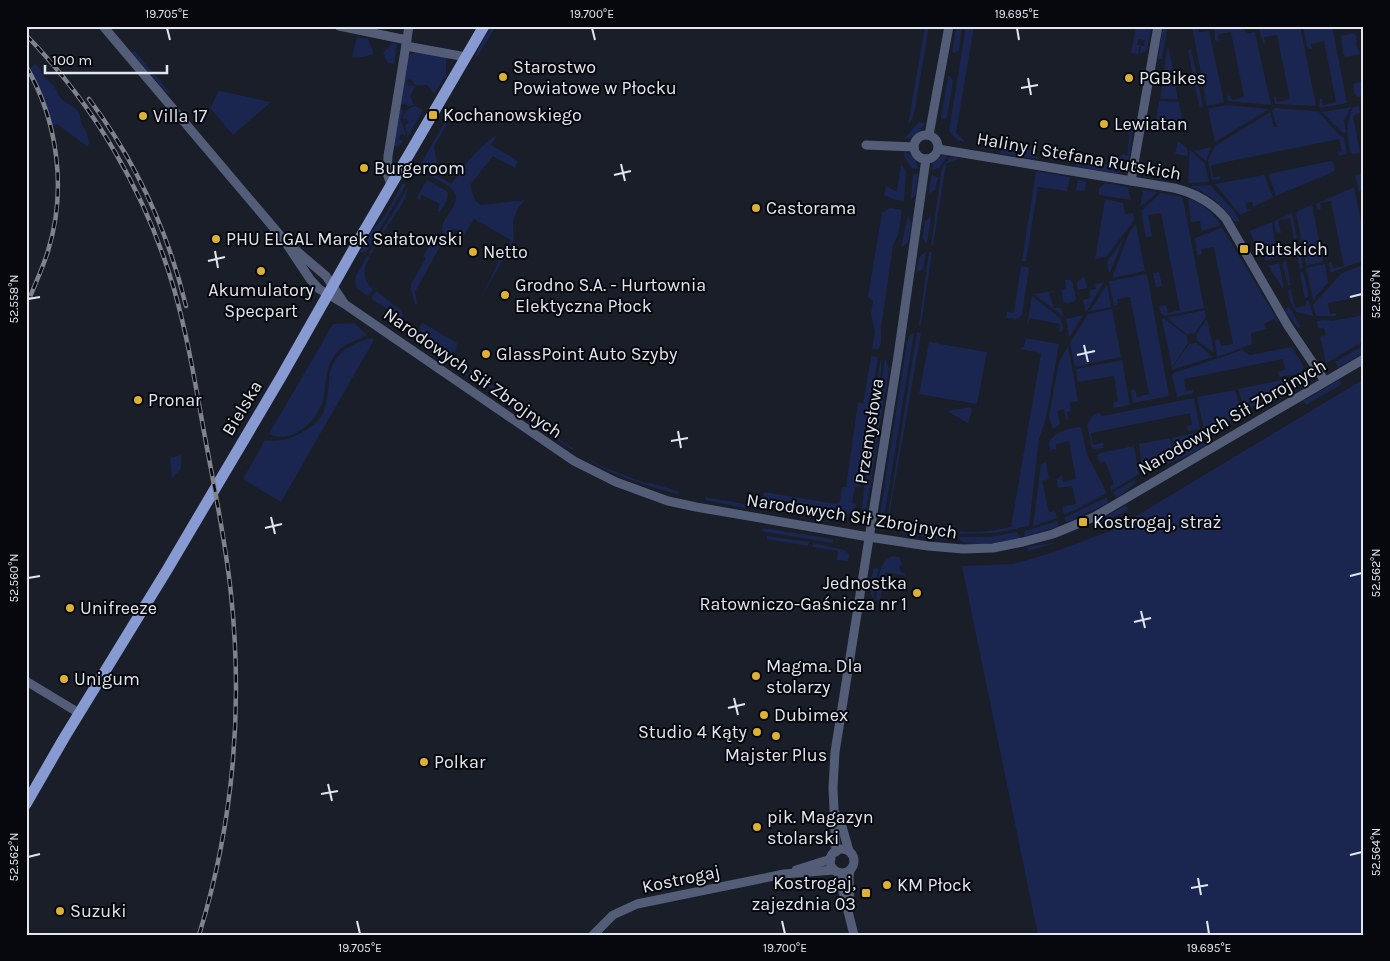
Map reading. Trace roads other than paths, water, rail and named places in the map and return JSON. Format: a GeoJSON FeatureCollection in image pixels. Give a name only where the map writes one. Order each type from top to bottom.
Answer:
{"type":"FeatureCollection","features":[{"type":"Feature","properties":{"kind":"main road","name":"Bielska"},"geometry":{"type":"LineString","coordinates":[[26,804],[281,376],[484,26]]}},
{"type":"Feature","properties":{"kind":"street"},"geometry":{"type":"LineString","coordinates":[[103,26],[284,240],[310,279],[330,290]]}},
{"type":"Feature","properties":{"kind":"street"},"geometry":{"type":"LineString","coordinates":[[339,26],[466,57]]}},
{"type":"Feature","properties":{"kind":"street"},"geometry":{"type":"LineString","coordinates":[[391,185],[387,173],[388,156],[410,26]]}},
{"type":"Feature","properties":{"kind":"street"},"geometry":{"type":"LineString","coordinates":[[929,135],[949,26]]}},
{"type":"Feature","properties":{"kind":"street"},"geometry":{"type":"LineString","coordinates":[[1131,181],[1158,26]]}},
{"type":"Feature","properties":{"kind":"street"},"geometry":{"type":"LineString","coordinates":[[924,135],[929,135],[936,140],[938,149],[934,156],[926,159],[918,155],[914,147],[917,139],[924,135]]}},
{"type":"Feature","properties":{"kind":"street"},"geometry":{"type":"LineString","coordinates":[[866,145],[914,147]]}},
{"type":"Feature","properties":{"kind":"street","name":"Haliny i Stefana Rutskich"},"geometry":{"type":"LineString","coordinates":[[938,149],[1131,181],[1195,194],[1219,210],[1230,225],[1288,326],[1325,381]]}},
{"type":"Feature","properties":{"kind":"street"},"geometry":{"type":"LineString","coordinates":[[388,156],[392,162],[402,167]]}},
{"type":"Feature","properties":{"kind":"street","name":"Przemysłowa"},"geometry":{"type":"LineString","coordinates":[[849,851],[833,788],[835,752],[898,356],[926,159]]}},
{"type":"Feature","properties":{"kind":"street"},"geometry":{"type":"LineString","coordinates":[[284,240],[317,268],[330,290]]}},
{"type":"Feature","properties":{"kind":"street","name":"Narodowych Sił Zbrojnych"},"geometry":{"type":"LineString","coordinates":[[330,290],[346,305],[544,442],[579,464],[610,480],[680,504],[869,537],[928,546],[972,549],[1007,546],[1053,534],[1088,519],[1116,505],[1364,359]]}},
{"type":"Feature","properties":{"kind":"street"},"geometry":{"type":"LineString","coordinates":[[26,681],[79,713]]}},
{"type":"Feature","properties":{"kind":"street","name":"Przemysłowa"},"geometry":{"type":"LineString","coordinates":[[833,855],[835,798]]}},
{"type":"Feature","properties":{"kind":"street"},"geometry":{"type":"LineString","coordinates":[[836,871],[845,873],[854,865],[854,859],[849,851],[842,850],[833,855],[831,865],[836,871],[854,935]]}},
{"type":"Feature","properties":{"kind":"street","name":"Kostrogaj"},"geometry":{"type":"LineString","coordinates":[[784,874],[833,855]]}},
{"type":"Feature","properties":{"kind":"street"},"geometry":{"type":"LineString","coordinates":[[850,870],[850,916]]}},
{"type":"Feature","properties":{"kind":"street","name":"Kostrogaj"},"geometry":{"type":"LineString","coordinates":[[593,935],[614,915],[637,904],[784,874],[836,871]]}},
{"type":"Feature","properties":{"kind":"railway"},"geometry":{"type":"LineString","coordinates":[[26,35],[51,62],[96,121],[133,185],[149,219],[174,289],[192,368],[226,557],[231,594],[236,680],[235,723],[227,809],[211,893],[199,935]]}},
{"type":"Feature","properties":{"kind":"railway"},"geometry":{"type":"LineString","coordinates":[[26,66],[46,110],[56,156],[58,180],[54,228],[46,257],[30,297]]}},
{"type":"Feature","properties":{"kind":"railway"},"geometry":{"type":"LineString","coordinates":[[89,99],[121,147],[148,198],[170,251],[186,306]]}},
{"type":"Feature","properties":{"kind":"place","name":"Starostwo Powiatowe w Płocku"},"geometry":{"type":"Point","coordinates":[503,77]}},
{"type":"Feature","properties":{"kind":"place","name":"PGBikes"},"geometry":{"type":"Point","coordinates":[1129,78]}},
{"type":"Feature","properties":{"kind":"place","name":"Kochanowskiego"},"geometry":{"type":"Point","coordinates":[433,115]}},
{"type":"Feature","properties":{"kind":"place","name":"Villa 17"},"geometry":{"type":"Point","coordinates":[143,116]}},
{"type":"Feature","properties":{"kind":"place","name":"Lewiatan"},"geometry":{"type":"Point","coordinates":[1104,124]}},
{"type":"Feature","properties":{"kind":"place","name":"Burgeroom"},"geometry":{"type":"Point","coordinates":[364,168]}},
{"type":"Feature","properties":{"kind":"place","name":"Castorama"},"geometry":{"type":"Point","coordinates":[756,208]}},
{"type":"Feature","properties":{"kind":"place","name":"PHU ELGAL Marek Sałatowski"},"geometry":{"type":"Point","coordinates":[216,239]}},
{"type":"Feature","properties":{"kind":"place","name":"Rutskich"},"geometry":{"type":"Point","coordinates":[1244,249]}},
{"type":"Feature","properties":{"kind":"place","name":"Netto"},"geometry":{"type":"Point","coordinates":[473,252]}},
{"type":"Feature","properties":{"kind":"place","name":"Akumulatory Specpart"},"geometry":{"type":"Point","coordinates":[261,271]}},
{"type":"Feature","properties":{"kind":"place","name":"Grodno S.A. - Hurtownia Elektyczna Płock"},"geometry":{"type":"Point","coordinates":[505,295]}},
{"type":"Feature","properties":{"kind":"place","name":"GlassPoint Auto Szyby"},"geometry":{"type":"Point","coordinates":[486,354]}},
{"type":"Feature","properties":{"kind":"place","name":"Pronar"},"geometry":{"type":"Point","coordinates":[138,400]}},
{"type":"Feature","properties":{"kind":"place","name":"Kostrogaj, straż"},"geometry":{"type":"Point","coordinates":[1083,522]}},
{"type":"Feature","properties":{"kind":"place","name":"Jednostka Ratowniczo-Gaśnicza nr 1"},"geometry":{"type":"Point","coordinates":[917,593]}},
{"type":"Feature","properties":{"kind":"place","name":"Unifreeze"},"geometry":{"type":"Point","coordinates":[70,608]}},
{"type":"Feature","properties":{"kind":"place","name":"Magma. Dla stolarzy"},"geometry":{"type":"Point","coordinates":[756,676]}},
{"type":"Feature","properties":{"kind":"place","name":"Unigum"},"geometry":{"type":"Point","coordinates":[64,679]}},
{"type":"Feature","properties":{"kind":"place","name":"Dubimex"},"geometry":{"type":"Point","coordinates":[764,715]}},
{"type":"Feature","properties":{"kind":"place","name":"Studio 4 Kąty"},"geometry":{"type":"Point","coordinates":[757,732]}},
{"type":"Feature","properties":{"kind":"place","name":"Majster Plus"},"geometry":{"type":"Point","coordinates":[776,736]}},
{"type":"Feature","properties":{"kind":"place","name":"Polkar"},"geometry":{"type":"Point","coordinates":[424,762]}},
{"type":"Feature","properties":{"kind":"place","name":"pik. Magazyn stolarski"},"geometry":{"type":"Point","coordinates":[757,827]}},
{"type":"Feature","properties":{"kind":"place","name":"KM Płock"},"geometry":{"type":"Point","coordinates":[887,885]}},
{"type":"Feature","properties":{"kind":"place","name":"Kostrogaj, zajezdnia 03"},"geometry":{"type":"Point","coordinates":[866,893]}},
{"type":"Feature","properties":{"kind":"place","name":"Suzuki"},"geometry":{"type":"Point","coordinates":[60,911]}}]}
